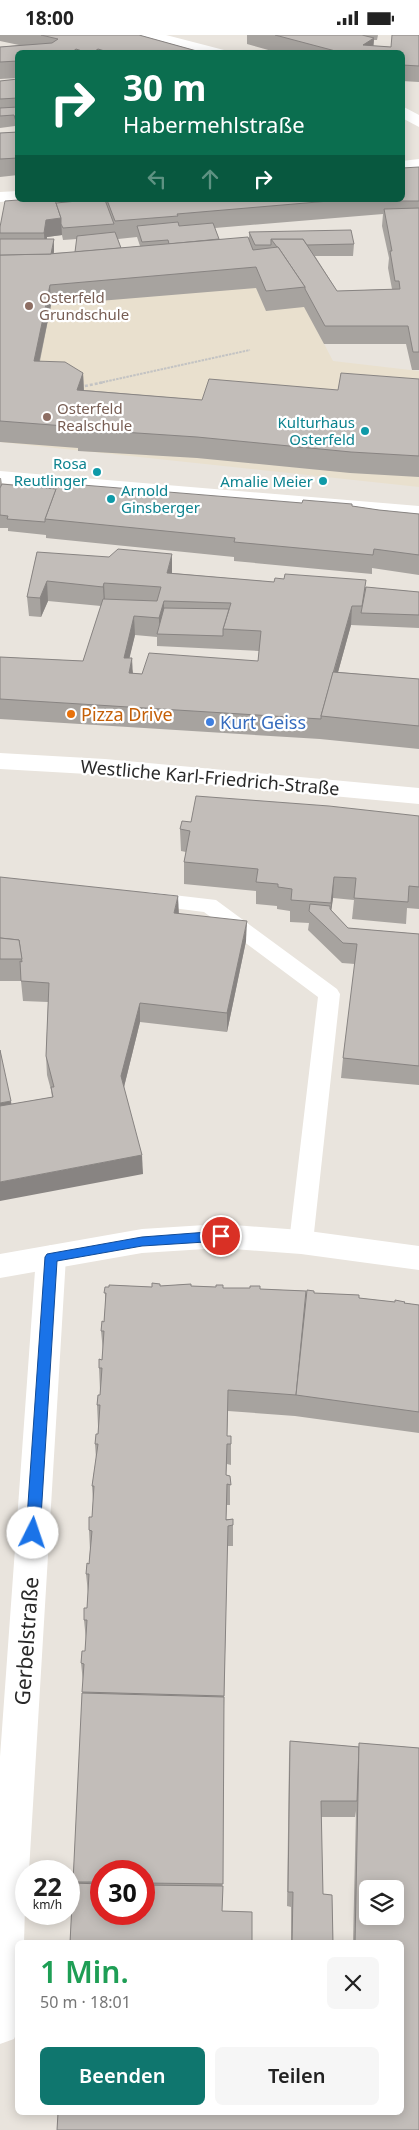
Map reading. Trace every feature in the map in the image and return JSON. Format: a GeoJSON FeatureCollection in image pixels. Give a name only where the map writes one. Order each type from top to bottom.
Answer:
{"type":"FeatureCollection","features":[{"type":"Feature","properties":{"kind":"street"},"geometry":{"type":"LineString","coordinates":[[148,35],[207,50]]}},
{"type":"Feature","properties":{"kind":"street"},"geometry":{"type":"LineString","coordinates":[[405,102],[419,122]]}},
{"type":"Feature","properties":{"kind":"street"},"geometry":{"type":"LineString","coordinates":[[405,166],[419,164]]}},
{"type":"Feature","properties":{"kind":"street"},"geometry":{"type":"LineString","coordinates":[[0,197],[15,196]]}},
{"type":"Feature","properties":{"kind":"street"},"geometry":{"type":"LineString","coordinates":[[0,477],[419,512]]}},
{"type":"Feature","properties":{"kind":"street","name":"Westliche Karl-Friedrich-Straße"},"geometry":{"type":"LineString","coordinates":[[0,761],[106,767],[419,796]]}},
{"type":"Feature","properties":{"kind":"street"},"geometry":{"type":"LineString","coordinates":[[0,1266],[142,1241],[221,1236],[301,1242],[419,1258]]}},
{"type":"Feature","properties":{"kind":"street","name":"Gerbelstraße"},"geometry":{"type":"LineString","coordinates":[[0,2025],[51,1257]]}},
{"type":"Feature","properties":{"kind":"lane"},"geometry":{"type":"LineString","coordinates":[[124,896],[209,905],[329,994],[301,1242]]}},
{"type":"Feature","properties":{"kind":"path"},"geometry":{"type":"LineString","coordinates":[[75,389],[250,350]]}},
{"type":"Feature","properties":{"kind":"shaded area"},"geometry":{"type":"Polygon","coordinates":[[[278,268],[306,309],[333,361],[419,371],[419,487],[0,442],[0,275],[278,268]]]}},
{"type":"Feature","properties":{"kind":"building"},"geometry":{"type":"Polygon","coordinates":[[[41,35],[139,35],[193,50],[15,50],[15,61],[0,62],[0,47],[52,43],[58,39],[41,35]]]}},
{"type":"Feature","properties":{"kind":"building"},"geometry":{"type":"Polygon","coordinates":[[[275,35],[362,35],[374,38],[363,45],[391,47],[392,35],[419,35],[419,66],[405,65],[405,50],[332,50],[275,35]]]}},
{"type":"Feature","properties":{"kind":"building"},"geometry":{"type":"Polygon","coordinates":[[[15,79],[15,98],[0,99],[0,81],[15,79]]]}},
{"type":"Feature","properties":{"kind":"building"},"geometry":{"type":"Polygon","coordinates":[[[15,107],[15,118],[14,115],[0,116],[0,108],[15,107]]]}},
{"type":"Feature","properties":{"kind":"building"},"geometry":{"type":"Polygon","coordinates":[[[15,132],[15,158],[0,159],[0,133],[15,132]]]}},
{"type":"Feature","properties":{"kind":"building"},"geometry":{"type":"Polygon","coordinates":[[[419,167],[419,201],[405,201],[405,168],[419,167]]]}},
{"type":"Feature","properties":{"kind":"building"},"geometry":{"type":"Polygon","coordinates":[[[5,201],[56,202],[61,218],[46,220],[44,233],[0,233],[5,201]]]}},
{"type":"Feature","properties":{"kind":"building"},"geometry":{"type":"Polygon","coordinates":[[[106,202],[114,224],[63,228],[56,203],[106,202]]]}},
{"type":"Feature","properties":{"kind":"building"},"geometry":{"type":"Polygon","coordinates":[[[108,202],[318,202],[177,214],[178,216],[115,221],[108,202]]]}},
{"type":"Feature","properties":{"kind":"building"},"geometry":{"type":"Polygon","coordinates":[[[419,208],[419,352],[413,352],[408,326],[325,326],[305,287],[271,239],[303,239],[337,291],[400,289],[399,281],[395,281],[390,251],[392,251],[384,209],[419,208]]]}},
{"type":"Feature","properties":{"kind":"building"},"geometry":{"type":"Polygon","coordinates":[[[178,222],[179,226],[213,223],[219,239],[169,244],[168,240],[142,242],[137,226],[178,222]]]}},
{"type":"Feature","properties":{"kind":"building"},"geometry":{"type":"Polygon","coordinates":[[[351,230],[354,244],[307,245],[303,239],[271,239],[271,245],[255,245],[249,232],[351,230]]]}},
{"type":"Feature","properties":{"kind":"building"},"geometry":{"type":"Polygon","coordinates":[[[115,232],[121,248],[75,252],[77,236],[115,232]]]}},
{"type":"Feature","properties":{"kind":"building"},"geometry":{"type":"Polygon","coordinates":[[[248,237],[253,250],[278,247],[305,287],[266,291],[256,267],[50,285],[34,361],[65,362],[83,373],[77,390],[202,400],[209,379],[338,390],[341,373],[419,379],[419,456],[351,452],[0,421],[0,255],[49,254],[248,237]]]}},
{"type":"Feature","properties":{"kind":"building"},"geometry":{"type":"Polygon","coordinates":[[[0,239],[54,239],[51,254],[0,255],[0,239]]]}},
{"type":"Feature","properties":{"kind":"building"},"geometry":{"type":"Polygon","coordinates":[[[58,483],[302,503],[303,500],[352,504],[352,506],[419,514],[419,555],[374,549],[373,555],[234,542],[235,538],[45,519],[58,483]]]}},
{"type":"Feature","properties":{"kind":"building"},"geometry":{"type":"Polygon","coordinates":[[[2,484],[56,489],[45,522],[7,519],[8,516],[0,515],[0,488],[2,484]]]}},
{"type":"Feature","properties":{"kind":"building"},"geometry":{"type":"Polygon","coordinates":[[[118,549],[172,554],[167,573],[274,582],[275,578],[284,579],[285,574],[366,580],[362,606],[352,606],[321,719],[0,699],[0,657],[83,661],[103,599],[157,601],[161,587],[104,583],[103,587],[47,581],[40,598],[27,597],[37,552],[109,557],[118,549]],[[164,601],[159,618],[134,616],[124,658],[132,658],[129,673],[142,674],[149,653],[258,661],[261,631],[223,629],[231,603],[164,601]]]}},
{"type":"Feature","properties":{"kind":"building"},"geometry":{"type":"Polygon","coordinates":[[[366,587],[419,592],[419,615],[361,613],[366,587]]]}},
{"type":"Feature","properties":{"kind":"building"},"geometry":{"type":"Polygon","coordinates":[[[164,608],[229,609],[223,629],[223,636],[157,634],[164,608]]]}},
{"type":"Feature","properties":{"kind":"building"},"geometry":{"type":"Polygon","coordinates":[[[333,672],[419,679],[419,726],[321,716],[333,672]]]}},
{"type":"Feature","properties":{"kind":"building"},"geometry":{"type":"Polygon","coordinates":[[[196,796],[329,806],[419,816],[419,887],[409,886],[408,902],[354,898],[356,878],[334,877],[331,903],[291,900],[292,889],[278,887],[278,884],[256,882],[258,869],[184,862],[190,831],[180,829],[182,821],[191,822],[196,796]]]}},
{"type":"Feature","properties":{"kind":"building"},"geometry":{"type":"Polygon","coordinates":[[[0,877],[178,896],[174,913],[247,921],[227,1013],[140,1003],[121,1076],[142,1155],[0,1182],[0,1106],[53,1097],[51,1087],[54,1087],[46,1056],[49,983],[21,981],[20,961],[22,962],[19,940],[0,938],[0,877]]]}},
{"type":"Feature","properties":{"kind":"building"},"geometry":{"type":"Polygon","coordinates":[[[310,904],[330,906],[330,909],[348,928],[419,934],[419,1066],[343,1058],[357,944],[343,943],[309,911],[310,904]]]}},
{"type":"Feature","properties":{"kind":"building"},"geometry":{"type":"Polygon","coordinates":[[[0,938],[19,940],[22,959],[0,959],[0,938]]]}},
{"type":"Feature","properties":{"kind":"building"},"geometry":{"type":"Polygon","coordinates":[[[0,1050],[11,1101],[0,1103],[0,1050]]]}},
{"type":"Feature","properties":{"kind":"building"},"geometry":{"type":"Polygon","coordinates":[[[152,1283],[160,1284],[160,1286],[191,1284],[191,1286],[216,1287],[216,1285],[223,1285],[223,1288],[260,1286],[260,1289],[306,1291],[296,1395],[228,1390],[227,1436],[231,1436],[231,1444],[227,1444],[226,1475],[230,1476],[231,1485],[227,1484],[226,1520],[233,1519],[233,1525],[228,1526],[224,1696],[82,1692],[84,1664],[81,1663],[82,1651],[85,1651],[87,1620],[84,1620],[84,1608],[87,1608],[89,1574],[86,1574],[87,1563],[89,1564],[92,1531],[89,1530],[89,1517],[92,1517],[94,1486],[92,1486],[98,1444],[95,1444],[96,1434],[98,1434],[100,1405],[97,1405],[98,1395],[100,1395],[102,1368],[99,1368],[99,1359],[102,1360],[104,1331],[101,1331],[102,1321],[104,1322],[105,1287],[109,1287],[109,1285],[152,1287],[152,1283]]]}},
{"type":"Feature","properties":{"kind":"building"},"geometry":{"type":"Polygon","coordinates":[[[307,1290],[314,1291],[314,1293],[359,1295],[359,1298],[395,1302],[395,1300],[419,1305],[419,1412],[296,1395],[307,1290]]]}},
{"type":"Feature","properties":{"kind":"building"},"geometry":{"type":"Polygon","coordinates":[[[82,1693],[224,1697],[223,1884],[155,1883],[155,1860],[90,1860],[90,1882],[80,1882],[80,1860],[74,1860],[82,1693]]]}},
{"type":"Feature","properties":{"kind":"building"},"geometry":{"type":"Polygon","coordinates":[[[290,1741],[359,1747],[357,1801],[321,1801],[323,1894],[332,1895],[333,1940],[292,1940],[293,1892],[288,1892],[290,1741]]]}},
{"type":"Feature","properties":{"kind":"building"},"geometry":{"type":"Polygon","coordinates":[[[359,1743],[419,1748],[419,2130],[57,2130],[58,2115],[404,2115],[404,1940],[355,1940],[359,1743]]]}},
{"type":"Feature","properties":{"kind":"building"},"geometry":{"type":"Polygon","coordinates":[[[80,1883],[90,1884],[90,1925],[155,1925],[155,1885],[223,1886],[222,1911],[252,1912],[252,1940],[70,1940],[71,1925],[80,1925],[80,1883]]]}},
{"type":"Feature","properties":{"kind":"place","name":"Osterfeld Grundschule"},"geometry":{"type":"Point","coordinates":[29,306]}},
{"type":"Feature","properties":{"kind":"place","name":"Osterfeld Realschule"},"geometry":{"type":"Point","coordinates":[47,417]}},
{"type":"Feature","properties":{"kind":"place","name":"Kulturhaus Osterfeld"},"geometry":{"type":"Point","coordinates":[365,431]}},
{"type":"Feature","properties":{"kind":"place","name":"Rosa Reutlinger"},"geometry":{"type":"Point","coordinates":[97,472]}},
{"type":"Feature","properties":{"kind":"place","name":"Amalie Meier"},"geometry":{"type":"Point","coordinates":[323,481]}},
{"type":"Feature","properties":{"kind":"place","name":"Arnold Ginsberger"},"geometry":{"type":"Point","coordinates":[111,499]}},
{"type":"Feature","properties":{"kind":"place","name":"Pizza Drive"},"geometry":{"type":"Point","coordinates":[71,714]}},
{"type":"Feature","properties":{"kind":"place","name":"Kurt Geiss"},"geometry":{"type":"Point","coordinates":[210,722]}},
{"type":"Feature","properties":{"kind":"route"},"geometry":{"type":"LineString","coordinates":[[33,1533],[51,1257],[142,1241],[221,1236]]}}]}
